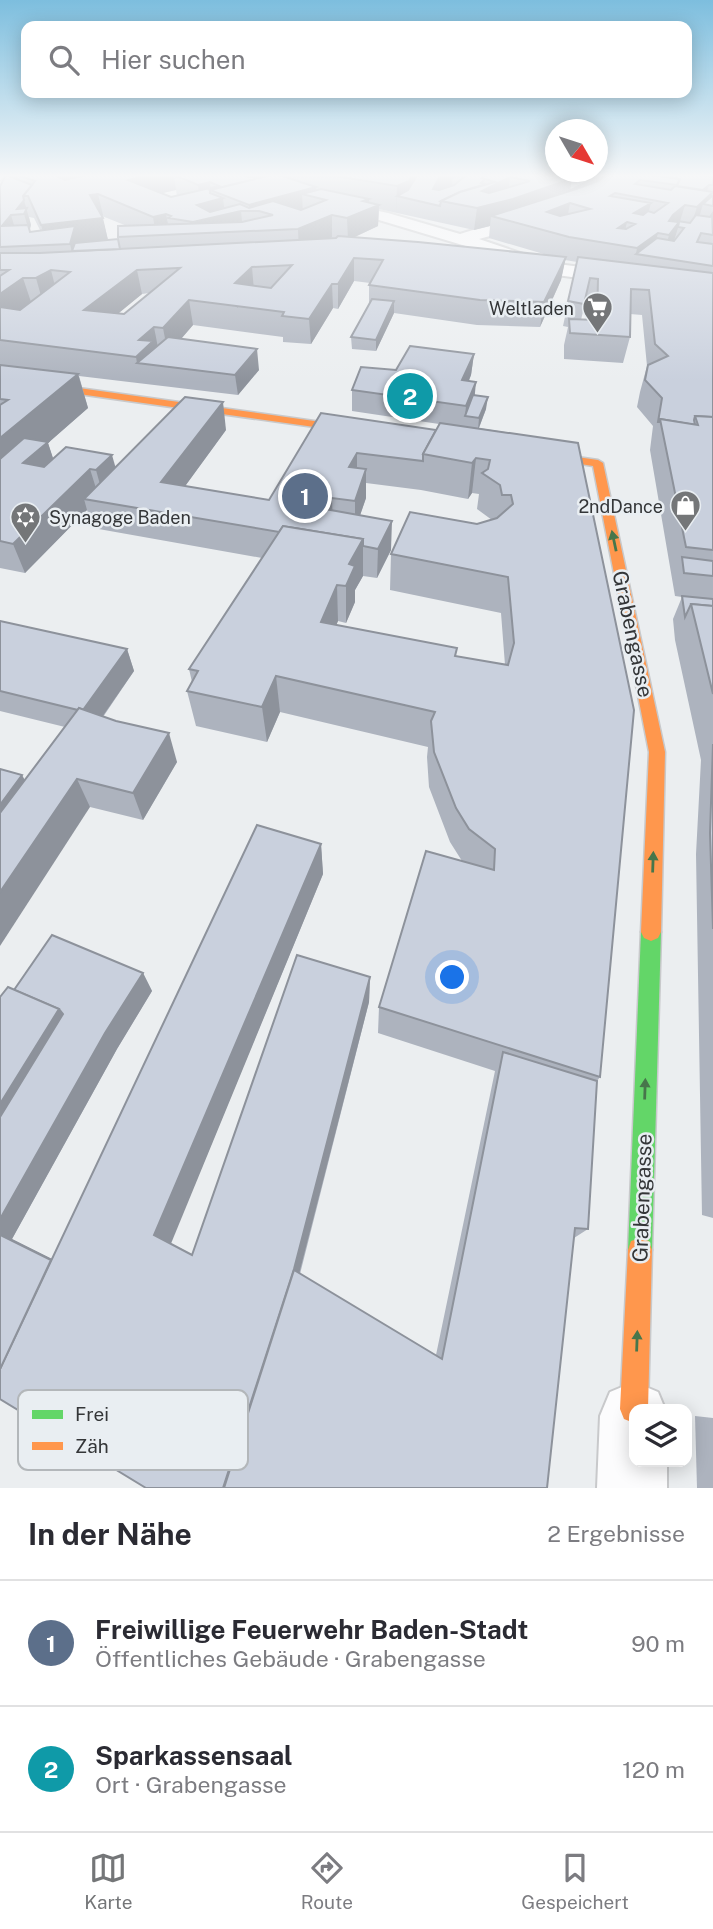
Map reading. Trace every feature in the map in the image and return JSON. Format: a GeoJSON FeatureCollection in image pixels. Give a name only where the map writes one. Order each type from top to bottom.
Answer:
{"type":"FeatureCollection","features":[{"type":"Feature","properties":{"kind":"street"},"geometry":{"type":"LineString","coordinates":[[475,243],[555,268]]}},
{"type":"Feature","properties":{"kind":"street"},"geometry":{"type":"LineString","coordinates":[[473,261],[555,268],[636,282],[713,290]]}},
{"type":"Feature","properties":{"kind":"street"},"geometry":{"type":"LineString","coordinates":[[0,380],[385,434]]}},
{"type":"Feature","properties":{"kind":"street","name":"Grabengasse"},"geometry":{"type":"LineString","coordinates":[[516,452],[598,463],[657,752],[635,1404]]}},
{"type":"Feature","properties":{"kind":"street"},"geometry":{"type":"LineString","coordinates":[[632,1488],[633,1467]]}},
{"type":"Feature","properties":{"kind":"building"},"geometry":{"type":"Polygon","coordinates":[[[0,243],[70,243],[70,244],[0,247],[0,243]]]}},
{"type":"Feature","properties":{"kind":"building"},"geometry":{"type":"Polygon","coordinates":[[[75,243],[119,243],[120,249],[72,251],[75,243]]]}},
{"type":"Feature","properties":{"kind":"building"},"geometry":{"type":"Polygon","coordinates":[[[229,243],[432,243],[566,257],[544,302],[480,300],[369,285],[383,260],[354,258],[338,284],[332,284],[309,319],[282,316],[284,312],[189,300],[163,328],[154,327],[139,340],[153,341],[136,357],[0,340],[0,307],[20,310],[70,272],[51,270],[36,278],[23,278],[0,294],[0,276],[9,270],[0,270],[0,253],[229,243]],[[292,265],[252,267],[235,283],[271,288],[292,265]],[[180,268],[137,270],[84,310],[124,314],[180,268]]]}},
{"type":"Feature","properties":{"kind":"building"},"geometry":{"type":"Polygon","coordinates":[[[609,243],[643,243],[637,248],[609,243]]]}},
{"type":"Feature","properties":{"kind":"building"},"geometry":{"type":"Polygon","coordinates":[[[650,243],[713,244],[713,266],[636,254],[650,243]]]}},
{"type":"Feature","properties":{"kind":"building"},"geometry":{"type":"Polygon","coordinates":[[[578,257],[713,273],[713,417],[695,416],[695,425],[660,419],[658,422],[662,398],[645,380],[648,365],[668,356],[655,344],[649,290],[631,289],[630,337],[570,333],[569,319],[597,320],[598,279],[590,278],[584,304],[568,301],[578,257]]]}},
{"type":"Feature","properties":{"kind":"building"},"geometry":{"type":"Polygon","coordinates":[[[372,299],[394,301],[376,340],[351,337],[372,299]]]}},
{"type":"Feature","properties":{"kind":"building"},"geometry":{"type":"Polygon","coordinates":[[[168,337],[257,349],[235,375],[137,363],[168,337]]]}},
{"type":"Feature","properties":{"kind":"building"},"geometry":{"type":"Polygon","coordinates":[[[410,346],[474,354],[462,380],[476,382],[466,406],[352,390],[361,367],[396,370],[410,346]]]}},
{"type":"Feature","properties":{"kind":"building"},"geometry":{"type":"Polygon","coordinates":[[[0,365],[78,374],[0,438],[0,405],[8,400],[0,399],[0,365]]]}},
{"type":"Feature","properties":{"kind":"building"},"geometry":{"type":"Polygon","coordinates":[[[473,395],[488,397],[479,418],[465,416],[473,395]]]}},
{"type":"Feature","properties":{"kind":"building"},"geometry":{"type":"Polygon","coordinates":[[[185,397],[223,402],[161,482],[269,500],[321,413],[436,430],[423,454],[423,461],[357,453],[349,467],[366,469],[355,501],[332,498],[325,509],[392,521],[378,549],[363,546],[363,539],[283,526],[279,532],[84,499],[185,397]]]}},
{"type":"Feature","properties":{"kind":"building"},"geometry":{"type":"Polygon","coordinates":[[[695,416],[713,417],[713,550],[686,547],[660,419],[698,425],[695,416]]]}},
{"type":"Feature","properties":{"kind":"building"},"geometry":{"type":"Polygon","coordinates":[[[440,423],[578,443],[634,710],[600,1077],[379,1007],[426,851],[494,870],[495,849],[469,829],[456,808],[434,752],[431,721],[435,712],[276,676],[262,707],[187,691],[198,671],[189,669],[283,526],[363,539],[349,564],[355,566],[346,586],[337,585],[321,622],[457,648],[455,656],[508,665],[514,643],[508,577],[391,554],[410,512],[477,524],[497,518],[513,504],[511,495],[502,495],[500,485],[482,473],[488,469],[490,460],[476,458],[472,463],[423,454],[440,423]]]}},
{"type":"Feature","properties":{"kind":"building"},"geometry":{"type":"Polygon","coordinates":[[[24,438],[48,442],[23,463],[44,467],[66,447],[112,455],[96,470],[90,469],[13,544],[0,541],[0,459],[24,438]]]}},
{"type":"Feature","properties":{"kind":"building"},"geometry":{"type":"Polygon","coordinates":[[[682,557],[713,561],[713,576],[684,573],[682,557]]]}},
{"type":"Feature","properties":{"kind":"building"},"geometry":{"type":"Polygon","coordinates":[[[682,596],[713,599],[713,606],[691,604],[685,617],[682,596]]]}},
{"type":"Feature","properties":{"kind":"building"},"geometry":{"type":"Polygon","coordinates":[[[691,604],[713,606],[713,694],[691,604]]]}},
{"type":"Feature","properties":{"kind":"building"},"geometry":{"type":"Polygon","coordinates":[[[0,621],[127,649],[83,710],[78,710],[0,691],[0,621]]]}},
{"type":"Feature","properties":{"kind":"building"},"geometry":{"type":"Polygon","coordinates":[[[79,708],[116,721],[169,733],[133,793],[77,779],[0,892],[0,813],[79,708]]]}},
{"type":"Feature","properties":{"kind":"building"},"geometry":{"type":"Polygon","coordinates":[[[713,744],[713,929],[710,833],[713,744]]]}},
{"type":"Feature","properties":{"kind":"building"},"geometry":{"type":"Polygon","coordinates":[[[0,769],[22,775],[0,805],[0,769]]]}},
{"type":"Feature","properties":{"kind":"building"},"geometry":{"type":"Polygon","coordinates":[[[257,825],[321,844],[154,1235],[192,1255],[297,955],[370,977],[294,1269],[248,1411],[248,1390],[18,1390],[18,1410],[0,1399],[0,1369],[257,825]]]}},
{"type":"Feature","properties":{"kind":"building"},"geometry":{"type":"Polygon","coordinates":[[[52,935],[143,973],[105,1033],[0,1219],[0,1117],[63,1014],[59,1009],[14,990],[52,935]]]}},
{"type":"Feature","properties":{"kind":"building"},"geometry":{"type":"Polygon","coordinates":[[[8,987],[59,1009],[0,1104],[0,997],[8,987]]]}},
{"type":"Feature","properties":{"kind":"building"},"geometry":{"type":"Polygon","coordinates":[[[503,1052],[597,1081],[588,1229],[575,1228],[547,1488],[224,1488],[230,1470],[248,1470],[248,1413],[294,1270],[442,1359],[503,1052]]]}},
{"type":"Feature","properties":{"kind":"building"},"geometry":{"type":"Polygon","coordinates":[[[0,1235],[51,1260],[0,1369],[0,1235]]]}},
{"type":"Feature","properties":{"kind":"building"},"geometry":{"type":"Polygon","coordinates":[[[116,1470],[229,1470],[223,1488],[146,1488],[116,1470]]]}},
{"type":"Feature","properties":{"kind":"traffic: fast"},"geometry":{"type":"LineString","coordinates":[[640,1250],[651,932]]}},
{"type":"Feature","properties":{"kind":"traffic: slow"},"geometry":{"type":"LineString","coordinates":[[0,380],[364,431]]}},
{"type":"Feature","properties":{"kind":"traffic: slow"},"geometry":{"type":"LineString","coordinates":[[528,453],[598,463],[657,752],[651,932]]}},
{"type":"Feature","properties":{"kind":"traffic: slow"},"geometry":{"type":"LineString","coordinates":[[634,1404],[640,1250]]}},
{"type":"Feature","properties":{"kind":"place","name":"Weltladen"},"geometry":{"type":"Point","coordinates":[597,335]}},
{"type":"Feature","properties":{"kind":"place","name":"Sparkassensaal"},"geometry":{"type":"Point","coordinates":[410,396]}},
{"type":"Feature","properties":{"kind":"place","name":"Freiwillige Feuerwehr Baden-Stadt"},"geometry":{"type":"Point","coordinates":[305,496]}},
{"type":"Feature","properties":{"kind":"place","name":"2ndDance"},"geometry":{"type":"Point","coordinates":[686,533]}},
{"type":"Feature","properties":{"kind":"place","name":"Synagoge Baden"},"geometry":{"type":"Point","coordinates":[26,544]}}]}
